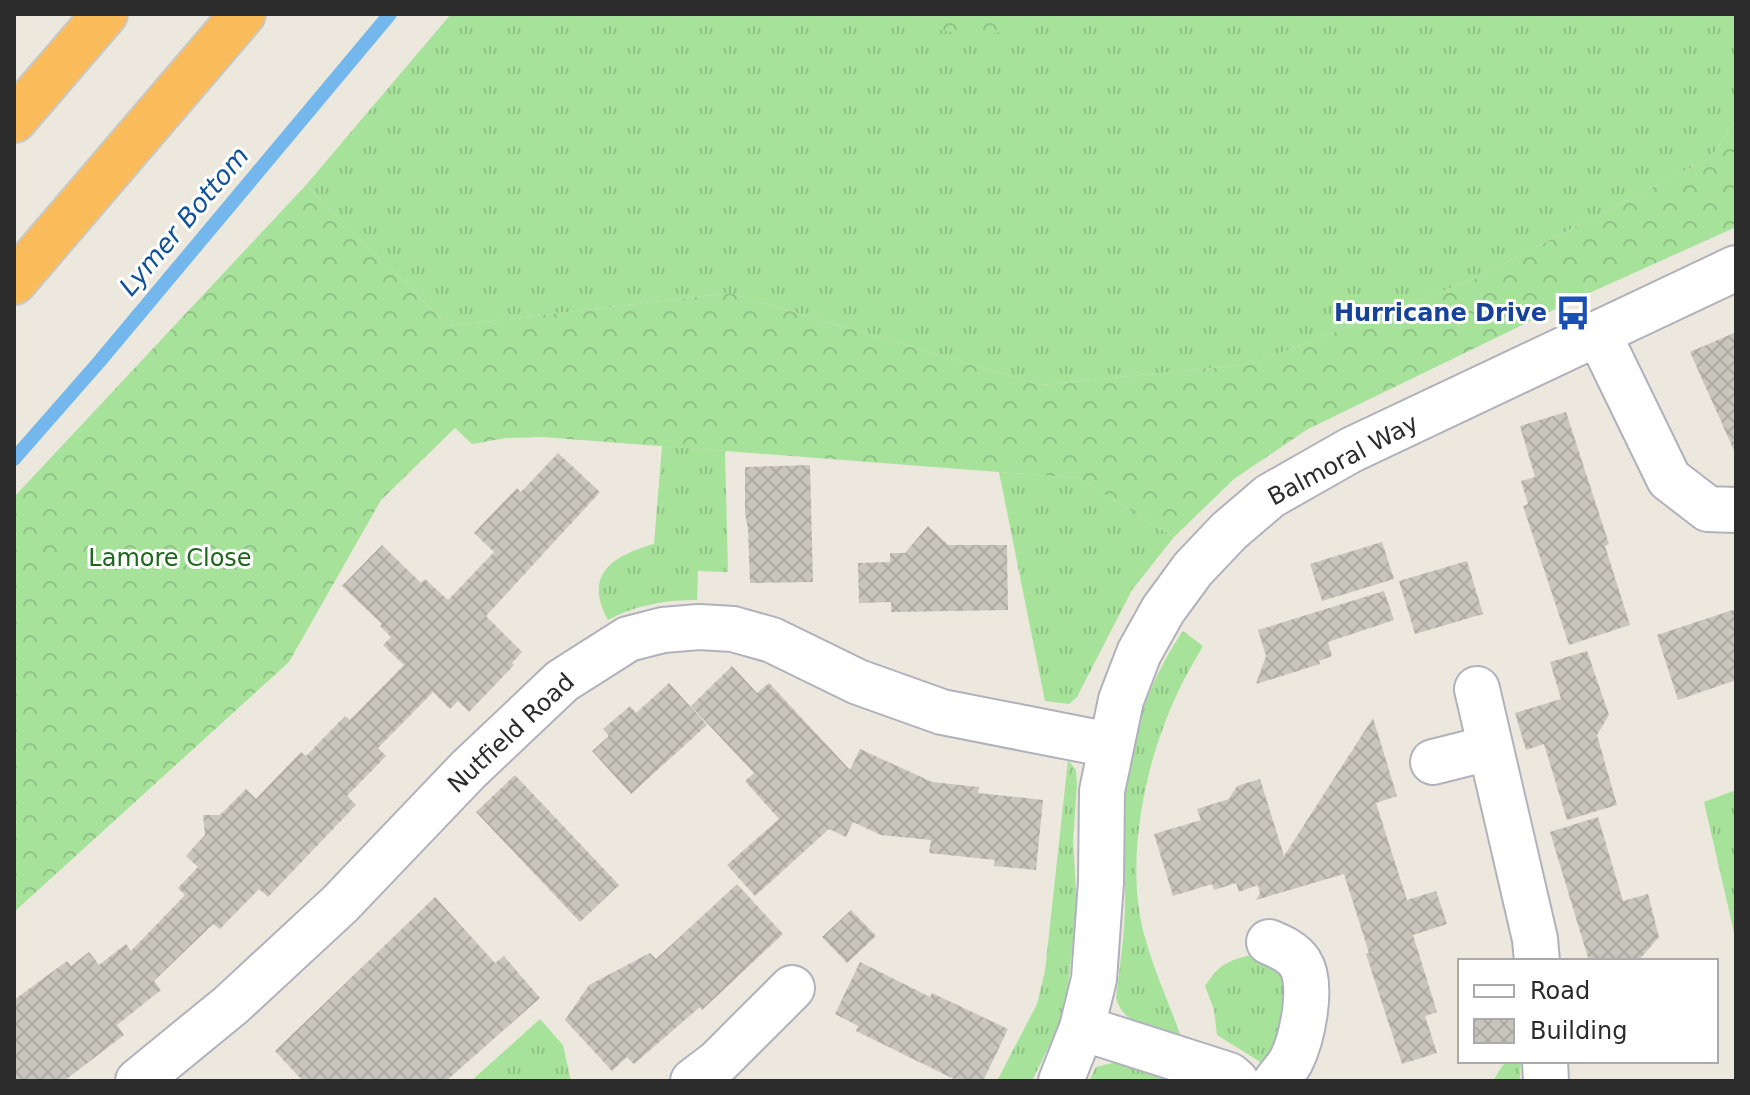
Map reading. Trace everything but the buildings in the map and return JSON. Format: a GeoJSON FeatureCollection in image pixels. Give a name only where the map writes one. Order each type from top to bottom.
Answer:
{"type":"FeatureCollection","features":[{"type":"Feature","properties":{"kind":"highway"},"geometry":{"type":"LineString","coordinates":[[14,120],[105,14]]}},
{"type":"Feature","properties":{"kind":"highway"},"geometry":{"type":"LineString","coordinates":[[14,282],[243,14]]}},
{"type":"Feature","properties":{"kind":"street","name":"Balmoral Way"},"geometry":{"type":"LineString","coordinates":[[1061,1081],[1082,1028],[1094,979],[1100,897],[1102,791],[1121,700],[1139,653],[1163,610],[1193,569],[1229,531],[1270,496],[1351,450],[1736,268]]}},
{"type":"Feature","properties":{"kind":"street"},"geometry":{"type":"LineString","coordinates":[[1599,335],[1669,479],[1708,509],[1736,510]]}},
{"type":"Feature","properties":{"kind":"street","name":"Nutfield Road"},"geometry":{"type":"LineString","coordinates":[[138,1081],[231,1005],[340,904],[468,770],[562,681],[628,639],[663,630],[699,627],[733,629],[772,640],[858,682],[942,712],[1110,745]]}},
{"type":"Feature","properties":{"kind":"street"},"geometry":{"type":"LineString","coordinates":[[1477,689],[1535,939],[1537,959]]}},
{"type":"Feature","properties":{"kind":"street"},"geometry":{"type":"LineString","coordinates":[[1433,762],[1489,748]]}},
{"type":"Feature","properties":{"kind":"street"},"geometry":{"type":"LineString","coordinates":[[1269,942],[1285,948],[1301,964],[1306,990],[1304,1026],[1291,1061],[1276,1081]]}},
{"type":"Feature","properties":{"kind":"street"},"geometry":{"type":"LineString","coordinates":[[715,1075],[792,988]]}},
{"type":"Feature","properties":{"kind":"street"},"geometry":{"type":"LineString","coordinates":[[1082,1028],[1229,1075],[1236,1081]]}},
{"type":"Feature","properties":{"kind":"green space"},"geometry":{"type":"Polygon","coordinates":[[[451,14],[1736,14],[1736,119],[1711,157],[1474,279],[1252,364],[1041,385],[730,293],[448,326],[306,185],[451,14]]]}},
{"type":"Feature","properties":{"kind":"green space"},"geometry":{"type":"Polygon","coordinates":[[[922,14],[1038,14],[1024,26],[980,37],[936,29],[922,14]]]}},
{"type":"Feature","properties":{"kind":"green space","name":"Lamore Close"},"geometry":{"type":"Polygon","coordinates":[[[1736,119],[1736,227],[1576,299],[1308,429],[1234,479],[1174,537],[1078,478],[542,437],[506,438],[472,444],[455,428],[381,500],[289,662],[14,912],[14,497],[306,185],[448,326],[730,293],[1041,385],[1252,364],[1474,279],[1711,157],[1736,119]]]}},
{"type":"Feature","properties":{"kind":"green space"},"geometry":{"type":"Polygon","coordinates":[[[662,446],[725,451],[728,572],[698,571],[697,600],[651,604],[608,620],[599,590],[607,568],[615,560],[654,544],[662,446]]]}},
{"type":"Feature","properties":{"kind":"green space"},"geometry":{"type":"Polygon","coordinates":[[[999,472],[1078,478],[1174,537],[1132,590],[1077,697],[1069,704],[1045,701],[999,472]]]}},
{"type":"Feature","properties":{"kind":"green space"},"geometry":{"type":"Polygon","coordinates":[[[1183,631],[1203,646],[1177,694],[1155,752],[1140,816],[1136,881],[1139,912],[1150,953],[1180,1034],[1173,1036],[1131,1020],[1116,998],[1125,912],[1122,831],[1127,771],[1148,698],[1183,631]]]}},
{"type":"Feature","properties":{"kind":"green space"},"geometry":{"type":"Polygon","coordinates":[[[1068,760],[1076,770],[1077,785],[1073,841],[1077,905],[1068,986],[1058,1028],[1032,1081],[997,1081],[1037,1004],[1045,971],[1068,760]]]}},
{"type":"Feature","properties":{"kind":"green space"},"geometry":{"type":"Polygon","coordinates":[[[1736,790],[1736,941],[1704,802],[1736,790]]]}},
{"type":"Feature","properties":{"kind":"green space"},"geometry":{"type":"Polygon","coordinates":[[[1251,955],[1275,963],[1296,995],[1270,1068],[1217,1035],[1214,1010],[1205,986],[1224,965],[1251,955]]]}},
{"type":"Feature","properties":{"kind":"green space"},"geometry":{"type":"Polygon","coordinates":[[[540,1019],[563,1045],[571,1081],[471,1081],[540,1019]]]}},
{"type":"Feature","properties":{"kind":"green space"},"geometry":{"type":"Polygon","coordinates":[[[1125,1060],[1169,1070],[1167,1081],[1089,1081],[1096,1067],[1125,1060]]]}},
{"type":"Feature","properties":{"kind":"green space"},"geometry":{"type":"Polygon","coordinates":[[[1521,1063],[1520,1081],[1493,1081],[1502,1066],[1521,1063]]]}},
{"type":"Feature","properties":{"kind":"waterway","name":"Lymer Bottom"},"geometry":{"type":"LineString","coordinates":[[14,459],[390,14]]}},
{"type":"Feature","properties":{"kind":"place","name":"Hurricane Drive"},"geometry":{"type":"Point","coordinates":[1573,313]}}]}
